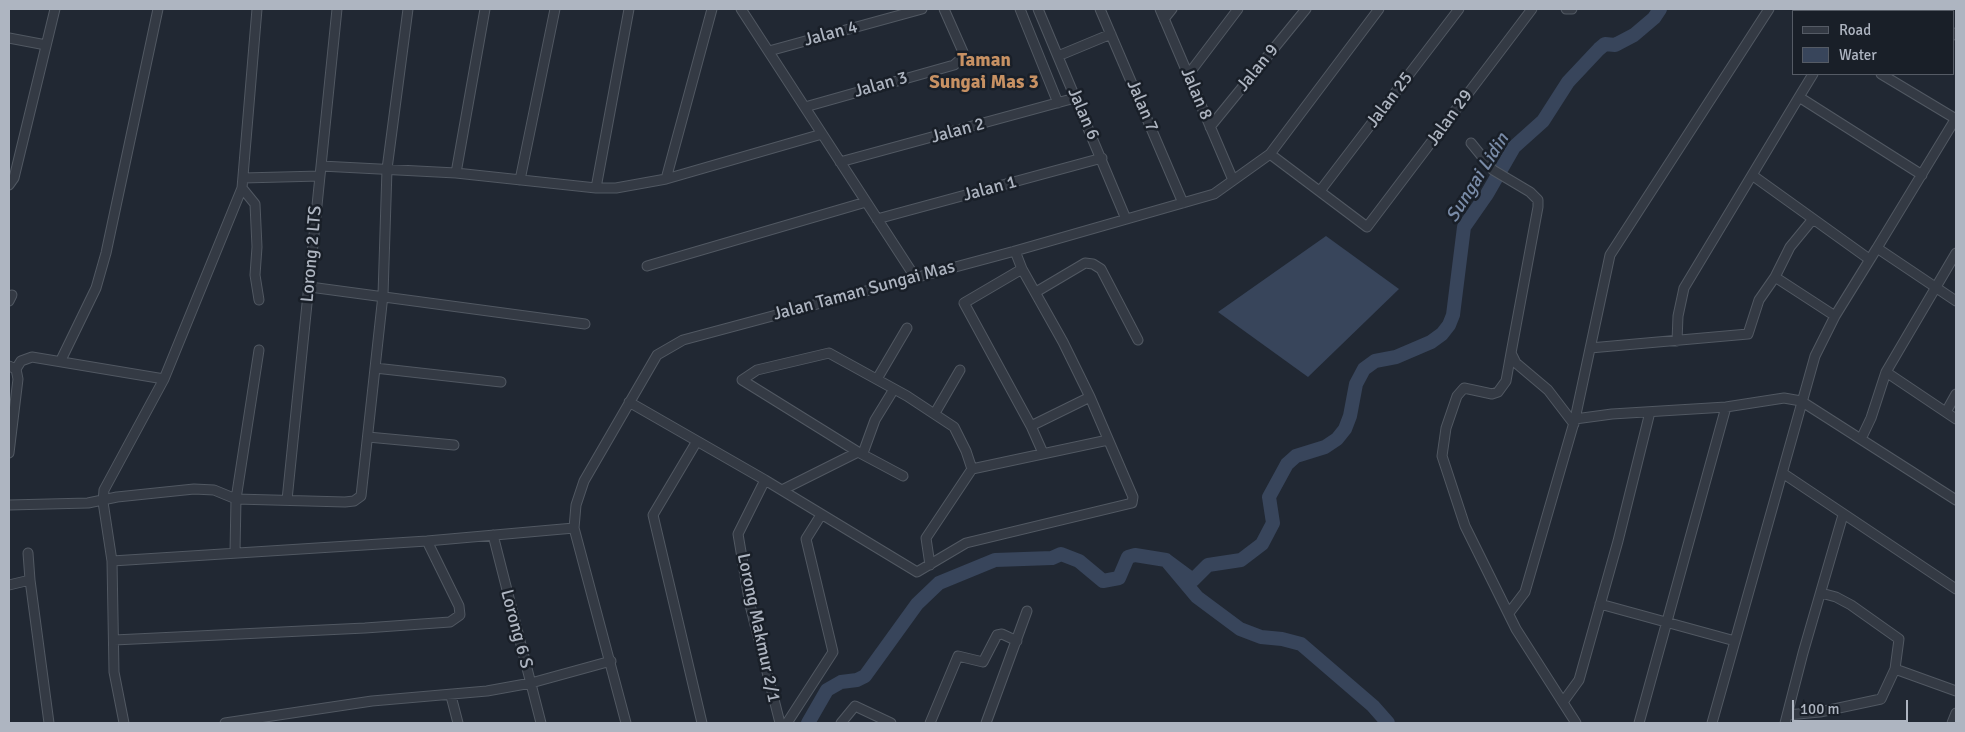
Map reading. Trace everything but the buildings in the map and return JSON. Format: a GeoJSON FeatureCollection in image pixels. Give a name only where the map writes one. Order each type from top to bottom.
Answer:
{"type":"FeatureCollection","features":[{"type":"Feature","properties":{"kind":"street"},"geometry":{"type":"LineString","coordinates":[[9,186],[14,178],[55,9]]}},
{"type":"Feature","properties":{"kind":"street"},"geometry":{"type":"LineString","coordinates":[[61,360],[96,288],[106,252],[158,9]]}},
{"type":"Feature","properties":{"kind":"street"},"geometry":{"type":"LineString","coordinates":[[124,723],[114,672],[112,561],[103,502],[104,490],[164,379],[242,188],[257,9]]}},
{"type":"Feature","properties":{"kind":"street","name":"Lorong 2 LTS"},"geometry":{"type":"LineString","coordinates":[[287,500],[337,9]]}},
{"type":"Feature","properties":{"kind":"street"},"geometry":{"type":"LineString","coordinates":[[9,504],[103,502],[118,497],[194,489],[214,490],[236,499],[354,501],[361,496],[383,296],[387,169],[408,9]]}},
{"type":"Feature","properties":{"kind":"street"},"geometry":{"type":"LineString","coordinates":[[456,173],[485,9]]}},
{"type":"Feature","properties":{"kind":"street"},"geometry":{"type":"LineString","coordinates":[[520,180],[555,9]]}},
{"type":"Feature","properties":{"kind":"street"},"geometry":{"type":"LineString","coordinates":[[596,188],[629,9]]}},
{"type":"Feature","properties":{"kind":"street"},"geometry":{"type":"LineString","coordinates":[[666,179],[712,9]]}},
{"type":"Feature","properties":{"kind":"street"},"geometry":{"type":"LineString","coordinates":[[741,9],[915,277]]}},
{"type":"Feature","properties":{"kind":"street","name":"Jalan 4"},"geometry":{"type":"LineString","coordinates":[[768,51],[922,9]]}},
{"type":"Feature","properties":{"kind":"street","name":"Jalan 3"},"geometry":{"type":"LineString","coordinates":[[805,107],[954,64],[961,59],[963,52],[944,9]]}},
{"type":"Feature","properties":{"kind":"street"},"geometry":{"type":"LineString","coordinates":[[1020,9],[1058,103]]}},
{"type":"Feature","properties":{"kind":"street","name":"Jalan 6"},"geometry":{"type":"LineString","coordinates":[[1038,9],[1126,219]]}},
{"type":"Feature","properties":{"kind":"street","name":"Jalan 7"},"geometry":{"type":"LineString","coordinates":[[1100,9],[1183,203]]}},
{"type":"Feature","properties":{"kind":"street","name":"Jalan 8"},"geometry":{"type":"LineString","coordinates":[[1160,9],[1233,180]]}},
{"type":"Feature","properties":{"kind":"street"},"geometry":{"type":"LineString","coordinates":[[1164,19],[1172,9]]}},
{"type":"Feature","properties":{"kind":"street"},"geometry":{"type":"LineString","coordinates":[[1188,75],[1238,9]]}},
{"type":"Feature","properties":{"kind":"street","name":"Jalan 9"},"geometry":{"type":"LineString","coordinates":[[1210,127],[1306,9]]}},
{"type":"Feature","properties":{"kind":"street","name":"Jalan Taman Sungai Mas"},"geometry":{"type":"LineString","coordinates":[[626,723],[574,528],[576,505],[584,481],[657,355],[683,340],[1015,251],[1214,194],[1270,154],[1379,9]]}},
{"type":"Feature","properties":{"kind":"street","name":"Jalan 25"},"geometry":{"type":"LineString","coordinates":[[1320,191],[1459,9]]}},
{"type":"Feature","properties":{"kind":"street","name":"Jalan 29"},"geometry":{"type":"LineString","coordinates":[[1320,191],[1367,227],[1532,9]]}},
{"type":"Feature","properties":{"kind":"street"},"geometry":{"type":"LineString","coordinates":[[1566,9],[1572,9]]}},
{"type":"Feature","properties":{"kind":"street"},"geometry":{"type":"LineString","coordinates":[[1509,614],[1525,592],[1574,421],[1610,255],[1769,9]]}},
{"type":"Feature","properties":{"kind":"street"},"geometry":{"type":"LineString","coordinates":[[1058,56],[1110,34]]}},
{"type":"Feature","properties":{"kind":"street"},"geometry":{"type":"LineString","coordinates":[[9,38],[46,45]]}},
{"type":"Feature","properties":{"kind":"street"},"geometry":{"type":"LineString","coordinates":[[1676,341],[1678,316],[1684,288],[1812,75]]}},
{"type":"Feature","properties":{"kind":"street"},"geometry":{"type":"LineString","coordinates":[[1712,723],[1784,474],[1801,401],[1816,356],[1835,316],[1956,119],[1883,75]]}},
{"type":"Feature","properties":{"kind":"street"},"geometry":{"type":"LineString","coordinates":[[1799,97],[1922,174]]}},
{"type":"Feature","properties":{"kind":"street","name":"Jalan 2"},"geometry":{"type":"LineString","coordinates":[[840,162],[1075,98]]}},
{"type":"Feature","properties":{"kind":"street"},"geometry":{"type":"LineString","coordinates":[[321,166],[456,173],[596,188],[616,188],[666,179],[822,134]]}},
{"type":"Feature","properties":{"kind":"street"},"geometry":{"type":"LineString","coordinates":[[1470,143],[1493,170],[1535,196],[1538,208],[1506,381],[1502,389],[1492,394],[1464,388],[1457,396],[1446,428],[1442,456],[1466,526],[1516,629],[1576,723]]}},
{"type":"Feature","properties":{"kind":"street"},"geometry":{"type":"LineString","coordinates":[[1270,154],[1320,191]]}},
{"type":"Feature","properties":{"kind":"street","name":"Jalan 1"},"geometry":{"type":"LineString","coordinates":[[877,219],[1102,158]]}},
{"type":"Feature","properties":{"kind":"street"},"geometry":{"type":"LineString","coordinates":[[1752,175],[1870,259]]}},
{"type":"Feature","properties":{"kind":"street"},"geometry":{"type":"LineString","coordinates":[[243,178],[320,176]]}},
{"type":"Feature","properties":{"kind":"street"},"geometry":{"type":"LineString","coordinates":[[242,188],[254,204],[257,247],[255,275],[259,300]]}},
{"type":"Feature","properties":{"kind":"street"},"geometry":{"type":"LineString","coordinates":[[647,266],[866,202]]}},
{"type":"Feature","properties":{"kind":"street"},"geometry":{"type":"LineString","coordinates":[[1590,348],[1748,334],[1759,300],[1775,277],[1790,247],[1813,218]]}},
{"type":"Feature","properties":{"kind":"street"},"geometry":{"type":"LineString","coordinates":[[1877,248],[1956,301]]}},
{"type":"Feature","properties":{"kind":"street"},"geometry":{"type":"LineString","coordinates":[[629,402],[782,490],[917,572],[966,543],[1132,503],[1133,497],[1090,397],[1036,292],[1022,269],[1015,251]]}},
{"type":"Feature","properties":{"kind":"street"},"geometry":{"type":"LineString","coordinates":[[1861,439],[1871,418],[1886,372],[1956,253]]}},
{"type":"Feature","properties":{"kind":"street"},"geometry":{"type":"LineString","coordinates":[[1036,292],[1085,262],[1093,264],[1101,269],[1138,340]]}},
{"type":"Feature","properties":{"kind":"street"},"geometry":{"type":"LineString","coordinates":[[1022,269],[964,303],[1031,426],[1043,453]]}},
{"type":"Feature","properties":{"kind":"street"},"geometry":{"type":"LineString","coordinates":[[1775,277],[1835,316]]}},
{"type":"Feature","properties":{"kind":"street"},"geometry":{"type":"LineString","coordinates":[[310,287],[585,324]]}},
{"type":"Feature","properties":{"kind":"street"},"geometry":{"type":"LineString","coordinates":[[877,379],[907,328]]}},
{"type":"Feature","properties":{"kind":"street"},"geometry":{"type":"LineString","coordinates":[[236,552],[236,499],[259,350]]}},
{"type":"Feature","properties":{"kind":"street"},"geometry":{"type":"LineString","coordinates":[[903,476],[860,453],[742,380],[757,370],[825,353],[831,354],[935,413],[954,427],[966,451],[972,469]]}},
{"type":"Feature","properties":{"kind":"street"},"geometry":{"type":"LineString","coordinates":[[1511,353],[1516,363],[1548,390],[1574,421]]}},
{"type":"Feature","properties":{"kind":"street"},"geometry":{"type":"LineString","coordinates":[[9,453],[18,379],[12,367],[21,361],[32,357],[61,360],[164,379]]}},
{"type":"Feature","properties":{"kind":"street"},"geometry":{"type":"LineString","coordinates":[[376,368],[501,382]]}},
{"type":"Feature","properties":{"kind":"street"},"geometry":{"type":"LineString","coordinates":[[935,413],[960,370]]}},
{"type":"Feature","properties":{"kind":"street"},"geometry":{"type":"LineString","coordinates":[[1886,372],[1956,419]]}},
{"type":"Feature","properties":{"kind":"street"},"geometry":{"type":"LineString","coordinates":[[782,490],[860,453],[894,389]]}},
{"type":"Feature","properties":{"kind":"street"},"geometry":{"type":"LineString","coordinates":[[1946,412],[1956,394]]}},
{"type":"Feature","properties":{"kind":"street"},"geometry":{"type":"LineString","coordinates":[[1031,426],[1090,397]]}},
{"type":"Feature","properties":{"kind":"street"},"geometry":{"type":"LineString","coordinates":[[1574,421],[1650,412],[1726,407],[1784,398],[1801,401],[1956,500]]}},
{"type":"Feature","properties":{"kind":"street"},"geometry":{"type":"LineString","coordinates":[[1640,723],[1669,623],[1726,407]]}},
{"type":"Feature","properties":{"kind":"street"},"geometry":{"type":"LineString","coordinates":[[1563,702],[1579,680],[1650,412]]}},
{"type":"Feature","properties":{"kind":"street"},"geometry":{"type":"LineString","coordinates":[[368,438],[454,445]]}},
{"type":"Feature","properties":{"kind":"street"},"geometry":{"type":"LineString","coordinates":[[930,565],[926,538],[972,469],[1108,440]]}},
{"type":"Feature","properties":{"kind":"street"},"geometry":{"type":"LineString","coordinates":[[696,441],[653,515],[702,723]]}},
{"type":"Feature","properties":{"kind":"street"},"geometry":{"type":"LineString","coordinates":[[1784,474],[1956,590]]}},
{"type":"Feature","properties":{"kind":"street","name":"Lorong Makmur 2/1"},"geometry":{"type":"LineString","coordinates":[[765,480],[738,534],[750,605],[780,723]]}},
{"type":"Feature","properties":{"kind":"street"},"geometry":{"type":"LineString","coordinates":[[787,723],[833,652],[806,539],[821,515]]}},
{"type":"Feature","properties":{"kind":"street"},"geometry":{"type":"LineString","coordinates":[[1821,593],[1836,597],[1850,605],[1899,639],[1895,668],[1881,699],[1786,719],[1802,653],[1843,515]]}},
{"type":"Feature","properties":{"kind":"street"},"geometry":{"type":"LineString","coordinates":[[112,561],[427,541],[574,528]]}},
{"type":"Feature","properties":{"kind":"street","name":"Lorong 6 S"},"geometry":{"type":"LineString","coordinates":[[492,535],[541,723]]}},
{"type":"Feature","properties":{"kind":"street"},"geometry":{"type":"LineString","coordinates":[[114,640],[450,622],[460,615],[459,606],[427,541]]}},
{"type":"Feature","properties":{"kind":"street"},"geometry":{"type":"LineString","coordinates":[[28,553],[49,723]]}},
{"type":"Feature","properties":{"kind":"street"},"geometry":{"type":"LineString","coordinates":[[9,585],[30,580]]}},
{"type":"Feature","properties":{"kind":"street"},"geometry":{"type":"LineString","coordinates":[[1600,604],[1735,641]]}},
{"type":"Feature","properties":{"kind":"street"},"geometry":{"type":"LineString","coordinates":[[986,723],[1027,611]]}},
{"type":"Feature","properties":{"kind":"street"},"geometry":{"type":"LineString","coordinates":[[930,723],[958,656],[983,662],[996,635],[1002,634],[1016,640]]}},
{"type":"Feature","properties":{"kind":"street"},"geometry":{"type":"LineString","coordinates":[[225,723],[372,701],[451,696],[531,683],[611,662]]}},
{"type":"Feature","properties":{"kind":"street"},"geometry":{"type":"LineString","coordinates":[[1895,668],[1956,691]]}},
{"type":"Feature","properties":{"kind":"street"},"geometry":{"type":"LineString","coordinates":[[451,696],[458,723]]}},
{"type":"Feature","properties":{"kind":"street"},"geometry":{"type":"LineString","coordinates":[[841,723],[855,706],[890,723]]}},
{"type":"Feature","properties":{"kind":"street"},"geometry":{"type":"LineString","coordinates":[[1952,723],[1956,713]]}},
{"type":"Feature","properties":{"kind":"water"},"geometry":{"type":"Polygon","coordinates":[[[1326,236],[1399,289],[1308,377],[1218,312],[1326,236]]]}},
{"type":"Feature","properties":{"kind":"waterway","name":"Sungai Lidin"},"geometry":{"type":"LineString","coordinates":[[1166,560],[1193,580],[1208,565],[1241,560],[1262,544],[1273,523],[1269,497],[1287,464],[1296,456],[1325,447],[1337,439],[1345,429],[1350,416],[1356,384],[1364,369],[1375,361],[1396,357],[1431,342],[1442,334],[1449,325],[1453,315],[1464,227],[1487,194],[1514,147],[1543,121],[1568,82],[1599,49],[1605,44],[1615,45],[1634,35],[1654,18],[1660,9]]}},
{"type":"Feature","properties":{"kind":"waterway"},"geometry":{"type":"LineString","coordinates":[[808,723],[827,690],[841,682],[857,680],[865,676],[917,604],[939,583],[995,560],[1052,558],[1061,554],[1079,561],[1103,581],[1119,578],[1128,557],[1135,555],[1166,560],[1197,597],[1240,629],[1261,637],[1282,639],[1301,644],[1373,706],[1388,723]]}},
{"type":"Feature","properties":{"kind":"district","name":"Taman Sungai Mas 3"},"geometry":{"type":"Point","coordinates":[984,72]}}]}
